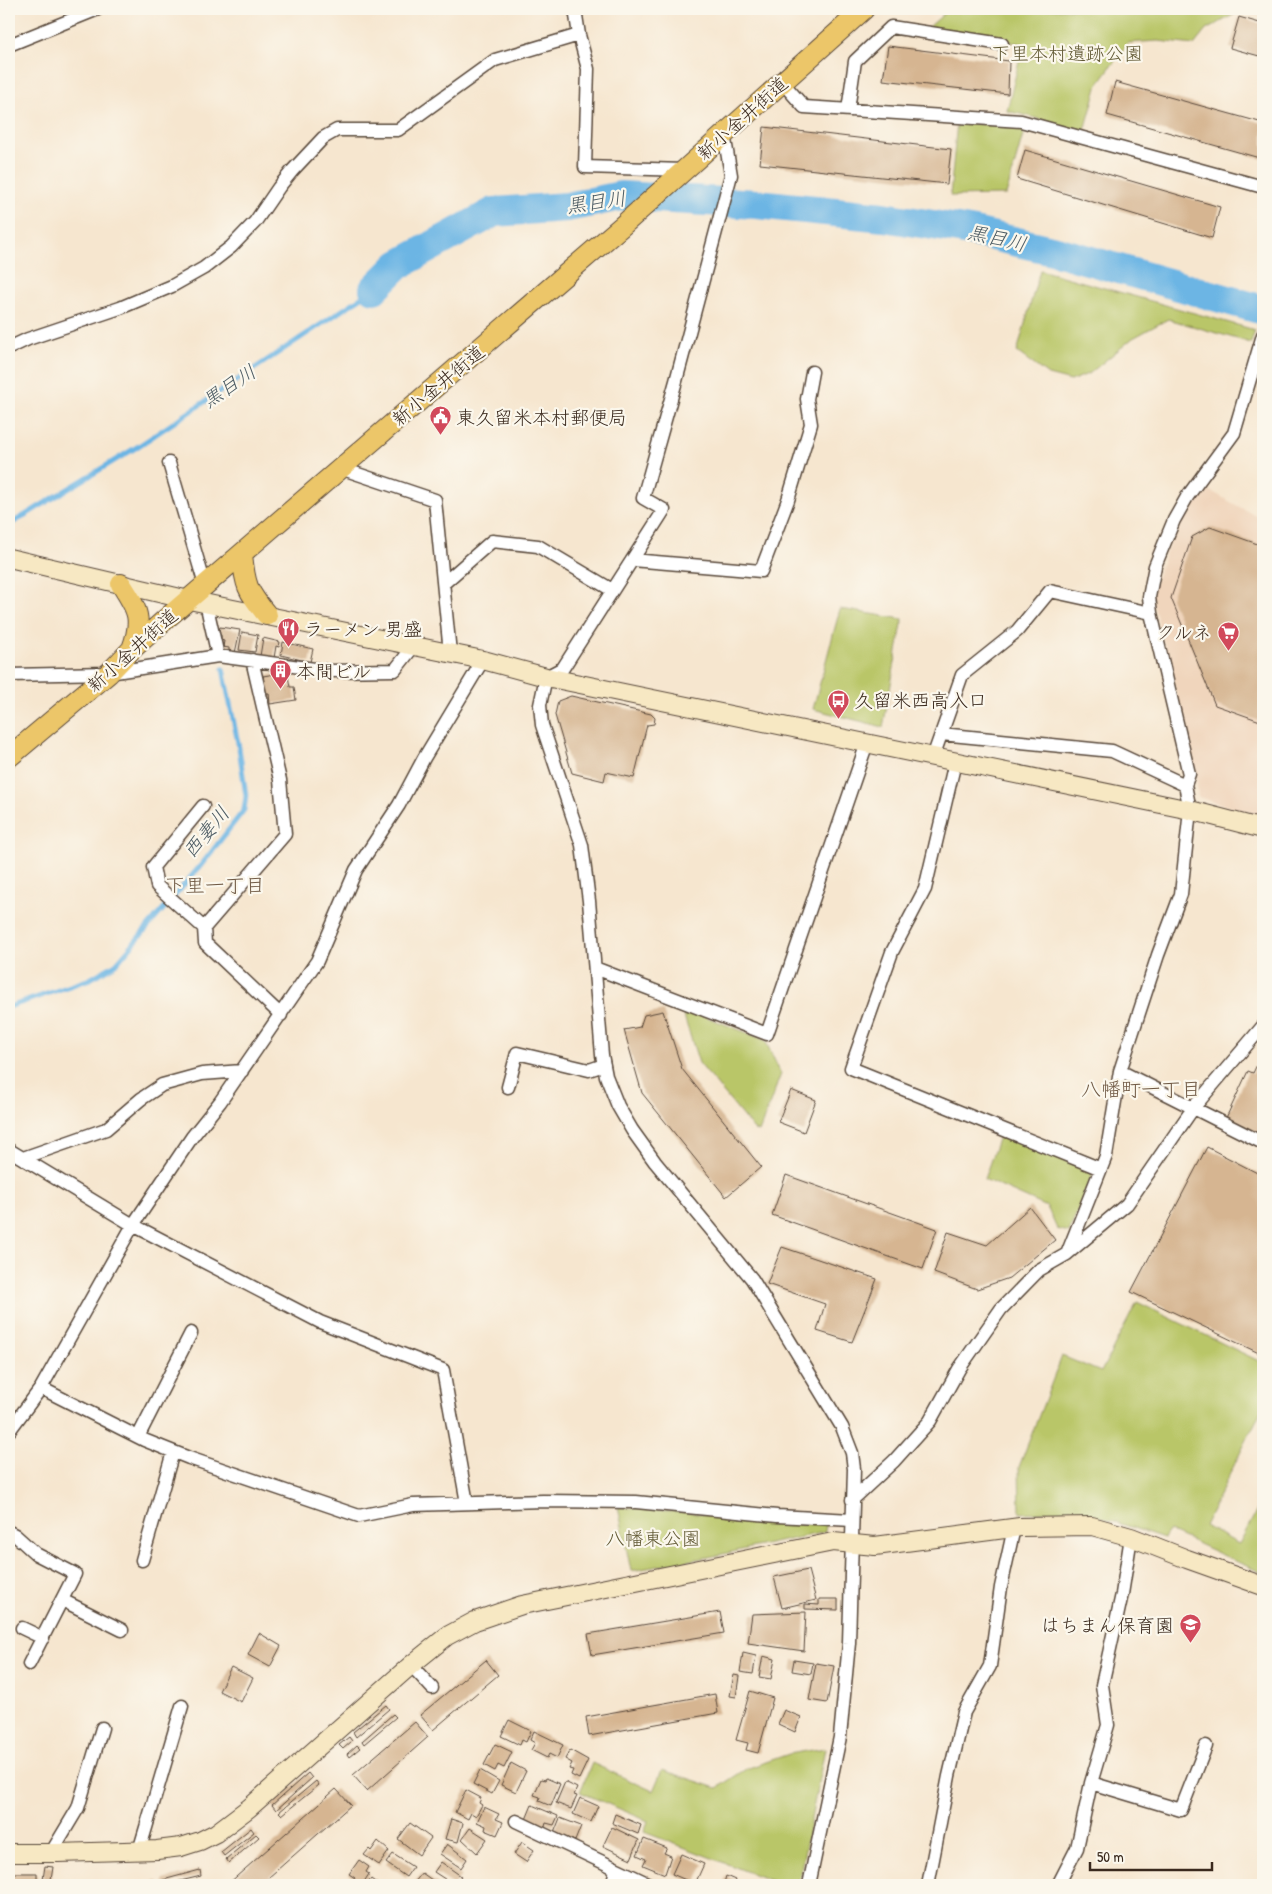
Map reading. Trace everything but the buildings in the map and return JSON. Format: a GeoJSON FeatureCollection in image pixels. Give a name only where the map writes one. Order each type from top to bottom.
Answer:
{"type":"FeatureCollection","features":[{"type":"Feature","properties":{"kind":"main road","name":"新小金井街道"},"geometry":{"type":"LineString","coordinates":[[9,757],[109,673],[132,649],[200,596],[242,554],[622,226],[864,9]]}},
{"type":"Feature","properties":{"kind":"main road"},"geometry":{"type":"LineString","coordinates":[[242,554],[244,581],[251,596],[268,615]]}},
{"type":"Feature","properties":{"kind":"main road"},"geometry":{"type":"LineString","coordinates":[[121,584],[132,601],[137,616],[138,631],[132,649]]}},
{"type":"Feature","properties":{"kind":"street"},"geometry":{"type":"LineString","coordinates":[[9,45],[98,9]]}},
{"type":"Feature","properties":{"kind":"street"},"geometry":{"type":"LineString","coordinates":[[575,9],[579,35],[588,69],[585,168],[678,175]]}},
{"type":"Feature","properties":{"kind":"street"},"geometry":{"type":"LineString","coordinates":[[848,110],[855,60],[891,27],[1002,44]]}},
{"type":"Feature","properties":{"kind":"street"},"geometry":{"type":"LineString","coordinates":[[9,348],[28,339],[129,304],[172,286],[204,268],[231,247],[255,222],[292,171],[324,138],[338,130],[398,130],[494,60],[579,35]]}},
{"type":"Feature","properties":{"kind":"street"},"geometry":{"type":"LineString","coordinates":[[782,82],[804,107],[1021,121],[1263,187]]}},
{"type":"Feature","properties":{"kind":"street"},"geometry":{"type":"LineString","coordinates":[[546,677],[563,668],[664,510],[642,498],[676,381],[731,174],[724,134]]}},
{"type":"Feature","properties":{"kind":"street"},"geometry":{"type":"LineString","coordinates":[[1067,1254],[1106,1156],[1120,1071],[1158,955],[1181,894],[1190,810],[1185,785],[1189,774],[1151,613],[1149,597],[1155,566],[1174,520],[1187,497],[1234,433],[1263,335]]}},
{"type":"Feature","properties":{"kind":"street"},"geometry":{"type":"LineString","coordinates":[[632,560],[761,571],[788,500],[811,424],[807,399],[812,372]]}},
{"type":"Feature","properties":{"kind":"street"},"geometry":{"type":"LineString","coordinates":[[169,463],[200,596],[218,656]]}},
{"type":"Feature","properties":{"kind":"street"},"geometry":{"type":"LineString","coordinates":[[340,468],[435,500],[450,653]]}},
{"type":"Feature","properties":{"kind":"street"},"geometry":{"type":"LineString","coordinates":[[444,582],[492,541],[538,546],[612,590]]}},
{"type":"Feature","properties":{"kind":"street"},"geometry":{"type":"LineString","coordinates":[[9,558],[121,584],[200,596],[268,615],[413,647],[483,660],[546,677],[1190,810],[1263,829]]}},
{"type":"Feature","properties":{"kind":"street"},"geometry":{"type":"LineString","coordinates":[[933,757],[962,676],[1017,631],[1050,591],[1151,613]]}},
{"type":"Feature","properties":{"kind":"street"},"geometry":{"type":"LineString","coordinates":[[9,675],[109,673],[218,656],[330,671],[395,670],[413,647]]}},
{"type":"Feature","properties":{"kind":"street"},"geometry":{"type":"LineString","coordinates":[[204,928],[285,834],[280,780],[252,660]]}},
{"type":"Feature","properties":{"kind":"street"},"geometry":{"type":"LineString","coordinates":[[9,1431],[41,1388],[133,1226],[192,1137],[242,1071],[318,961],[356,870],[399,805],[424,758],[483,660]]}},
{"type":"Feature","properties":{"kind":"street"},"geometry":{"type":"LineString","coordinates":[[546,677],[540,705],[542,725],[582,845],[604,1065],[618,1106],[632,1130],[655,1162],[752,1279],[842,1427],[852,1453],[854,1469],[849,1643],[840,1738],[809,1885]]}},
{"type":"Feature","properties":{"kind":"street"},"geometry":{"type":"LineString","coordinates":[[941,734],[1112,752],[1185,785]]}},
{"type":"Feature","properties":{"kind":"street"},"geometry":{"type":"LineString","coordinates":[[594,968],[767,1034],[867,743]]}},
{"type":"Feature","properties":{"kind":"street"},"geometry":{"type":"LineString","coordinates":[[955,762],[925,889],[892,952],[851,1068],[1101,1169]]}},
{"type":"Feature","properties":{"kind":"street"},"geometry":{"type":"LineString","coordinates":[[203,806],[153,867],[157,886],[204,928],[205,943],[281,1015]]}},
{"type":"Feature","properties":{"kind":"street"},"geometry":{"type":"LineString","coordinates":[[852,1500],[894,1461],[930,1421],[959,1369],[999,1312],[1039,1270],[1067,1254],[1127,1204],[1194,1108],[1263,1026]]}},
{"type":"Feature","properties":{"kind":"street"},"geometry":{"type":"LineString","coordinates":[[508,1087],[517,1053],[589,1070],[604,1065]]}},
{"type":"Feature","properties":{"kind":"street"},"geometry":{"type":"LineString","coordinates":[[22,1158],[106,1129],[141,1099],[162,1085],[202,1074],[242,1071]]}},
{"type":"Feature","properties":{"kind":"street"},"geometry":{"type":"LineString","coordinates":[[1120,1071],[1263,1143]]}},
{"type":"Feature","properties":{"kind":"street"},"geometry":{"type":"LineString","coordinates":[[9,1150],[133,1226],[320,1322],[443,1370],[467,1503]]}},
{"type":"Feature","properties":{"kind":"street"},"geometry":{"type":"LineString","coordinates":[[138,1437],[191,1333]]}},
{"type":"Feature","properties":{"kind":"street"},"geometry":{"type":"LineString","coordinates":[[41,1388],[138,1437],[174,1452],[359,1516],[412,1504],[543,1501],[636,1502],[783,1516],[852,1520]]}},
{"type":"Feature","properties":{"kind":"street"},"geometry":{"type":"LineString","coordinates":[[142,1560],[174,1452]]}},
{"type":"Feature","properties":{"kind":"street"},"geometry":{"type":"LineString","coordinates":[[9,1853],[139,1851],[181,1847],[200,1841],[216,1833],[249,1808],[447,1636],[495,1614],[522,1605],[824,1544],[852,1543],[875,1546],[1014,1528],[1078,1524],[1131,1537],[1263,1586]]}},
{"type":"Feature","properties":{"kind":"street"},"geometry":{"type":"LineString","coordinates":[[928,1885],[948,1776],[964,1712],[990,1666],[1001,1587],[1014,1528]]}},
{"type":"Feature","properties":{"kind":"street"},"geometry":{"type":"LineString","coordinates":[[9,1532],[36,1554],[75,1574],[29,1664]]}},
{"type":"Feature","properties":{"kind":"street"},"geometry":{"type":"LineString","coordinates":[[1058,1885],[1077,1848],[1091,1783],[1108,1725],[1102,1685],[1122,1594],[1131,1537]]}},
{"type":"Feature","properties":{"kind":"street"},"geometry":{"type":"LineString","coordinates":[[62,1600],[122,1630]]}},
{"type":"Feature","properties":{"kind":"street"},"geometry":{"type":"LineString","coordinates":[[22,1628],[43,1638]]}},
{"type":"Feature","properties":{"kind":"street"},"geometry":{"type":"LineString","coordinates":[[412,1665],[432,1688]]}},
{"type":"Feature","properties":{"kind":"street"},"geometry":{"type":"LineString","coordinates":[[139,1851],[182,1706]]}},
{"type":"Feature","properties":{"kind":"street"},"geometry":{"type":"LineString","coordinates":[[51,1853],[78,1808],[102,1728]]}},
{"type":"Feature","properties":{"kind":"street"},"geometry":{"type":"LineString","coordinates":[[1091,1783],[1181,1810],[1206,1746]]}},
{"type":"Feature","properties":{"kind":"street"},"geometry":{"type":"LineString","coordinates":[[516,1821],[651,1885]]}},
{"type":"Feature","properties":{"kind":"street"},"geometry":{"type":"LineString","coordinates":[[612,1885],[616,1870]]}},
{"type":"Feature","properties":{"kind":"shaded area"},"geometry":{"type":"Polygon","coordinates":[[[1198,484],[1263,520],[1263,817],[1198,797],[1196,776],[1168,658],[1150,593],[1179,520],[1198,484]]]}},
{"type":"Feature","properties":{"kind":"green space","name":"下里本村遺跡公園"},"geometry":{"type":"Polygon","coordinates":[[[949,9],[1244,9],[1206,30],[1194,45],[1158,41],[1128,43],[1098,84],[1084,134],[1029,116],[1007,111],[1023,44],[927,29],[949,9]]]}},
{"type":"Feature","properties":{"kind":"green space"},"geometry":{"type":"Polygon","coordinates":[[[957,122],[1025,128],[1006,195],[950,196],[957,122]]]}},
{"type":"Feature","properties":{"kind":"green space"},"geometry":{"type":"Polygon","coordinates":[[[1040,270],[1255,330],[1251,343],[1168,319],[1133,338],[1090,373],[1071,381],[1048,375],[1017,352],[1040,270]]]}},
{"type":"Feature","properties":{"kind":"green space"},"geometry":{"type":"Polygon","coordinates":[[[840,609],[903,619],[883,727],[813,709],[840,609]]]}},
{"type":"Feature","properties":{"kind":"green space"},"geometry":{"type":"Polygon","coordinates":[[[681,1007],[765,1040],[781,1074],[759,1132],[754,1130],[699,1063],[681,1007]]]}},
{"type":"Feature","properties":{"kind":"green space"},"geometry":{"type":"Polygon","coordinates":[[[1000,1134],[1093,1172],[1069,1232],[1057,1229],[1047,1207],[984,1179],[1000,1134]]]}},
{"type":"Feature","properties":{"kind":"green space"},"geometry":{"type":"Polygon","coordinates":[[[1137,1302],[1263,1363],[1263,1407],[1204,1526],[1239,1544],[1263,1499],[1263,1573],[1169,1531],[1164,1538],[1103,1518],[1070,1511],[1020,1513],[1019,1467],[1062,1356],[1101,1372],[1137,1302]]]}},
{"type":"Feature","properties":{"kind":"green space","name":"八幡東公園"},"geometry":{"type":"Polygon","coordinates":[[[618,1507],[826,1523],[825,1532],[709,1557],[631,1571],[618,1507]]]}},
{"type":"Feature","properties":{"kind":"green space"},"geometry":{"type":"Polygon","coordinates":[[[825,1748],[798,1885],[782,1885],[644,1832],[648,1821],[580,1792],[592,1763],[653,1791],[662,1770],[717,1788],[746,1769],[789,1754],[825,1748]]]}},
{"type":"Feature","properties":{"kind":"waterway","name":"黒目川"},"geometry":{"type":"LineString","coordinates":[[374,289],[398,265],[494,212],[567,207],[621,196],[757,204],[884,217],[970,231],[1056,251],[1263,310]]}},
{"type":"Feature","properties":{"kind":"waterway","name":"黒目川"},"geometry":{"type":"LineString","coordinates":[[9,525],[137,447],[374,289]]}},
{"type":"Feature","properties":{"kind":"waterway","name":"西妻川"},"geometry":{"type":"LineString","coordinates":[[9,1007],[90,979],[116,964],[202,864],[244,810],[246,796],[239,748],[223,669]]}},
{"type":"Feature","properties":{"kind":"place","name":"東久留米本村郵便局"},"geometry":{"type":"Point","coordinates":[440,436]}},
{"type":"Feature","properties":{"kind":"place","name":"ラーメン 男盛"},"geometry":{"type":"Point","coordinates":[288,648]}},
{"type":"Feature","properties":{"kind":"place","name":"クルネ"},"geometry":{"type":"Point","coordinates":[1228,651]}},
{"type":"Feature","properties":{"kind":"place","name":"本間ビル"},"geometry":{"type":"Point","coordinates":[280,690]}},
{"type":"Feature","properties":{"kind":"place","name":"久留米西高入口"},"geometry":{"type":"Point","coordinates":[838,719]}},
{"type":"Feature","properties":{"kind":"place","name":"はちまん保育園"},"geometry":{"type":"Point","coordinates":[1190,1644]}},
{"type":"Feature","properties":{"kind":"district","name":"下里一丁目"},"geometry":{"type":"Point","coordinates":[215,885]}},
{"type":"Feature","properties":{"kind":"district","name":"八幡町一丁目"},"geometry":{"type":"Point","coordinates":[1141,1089]}}]}
